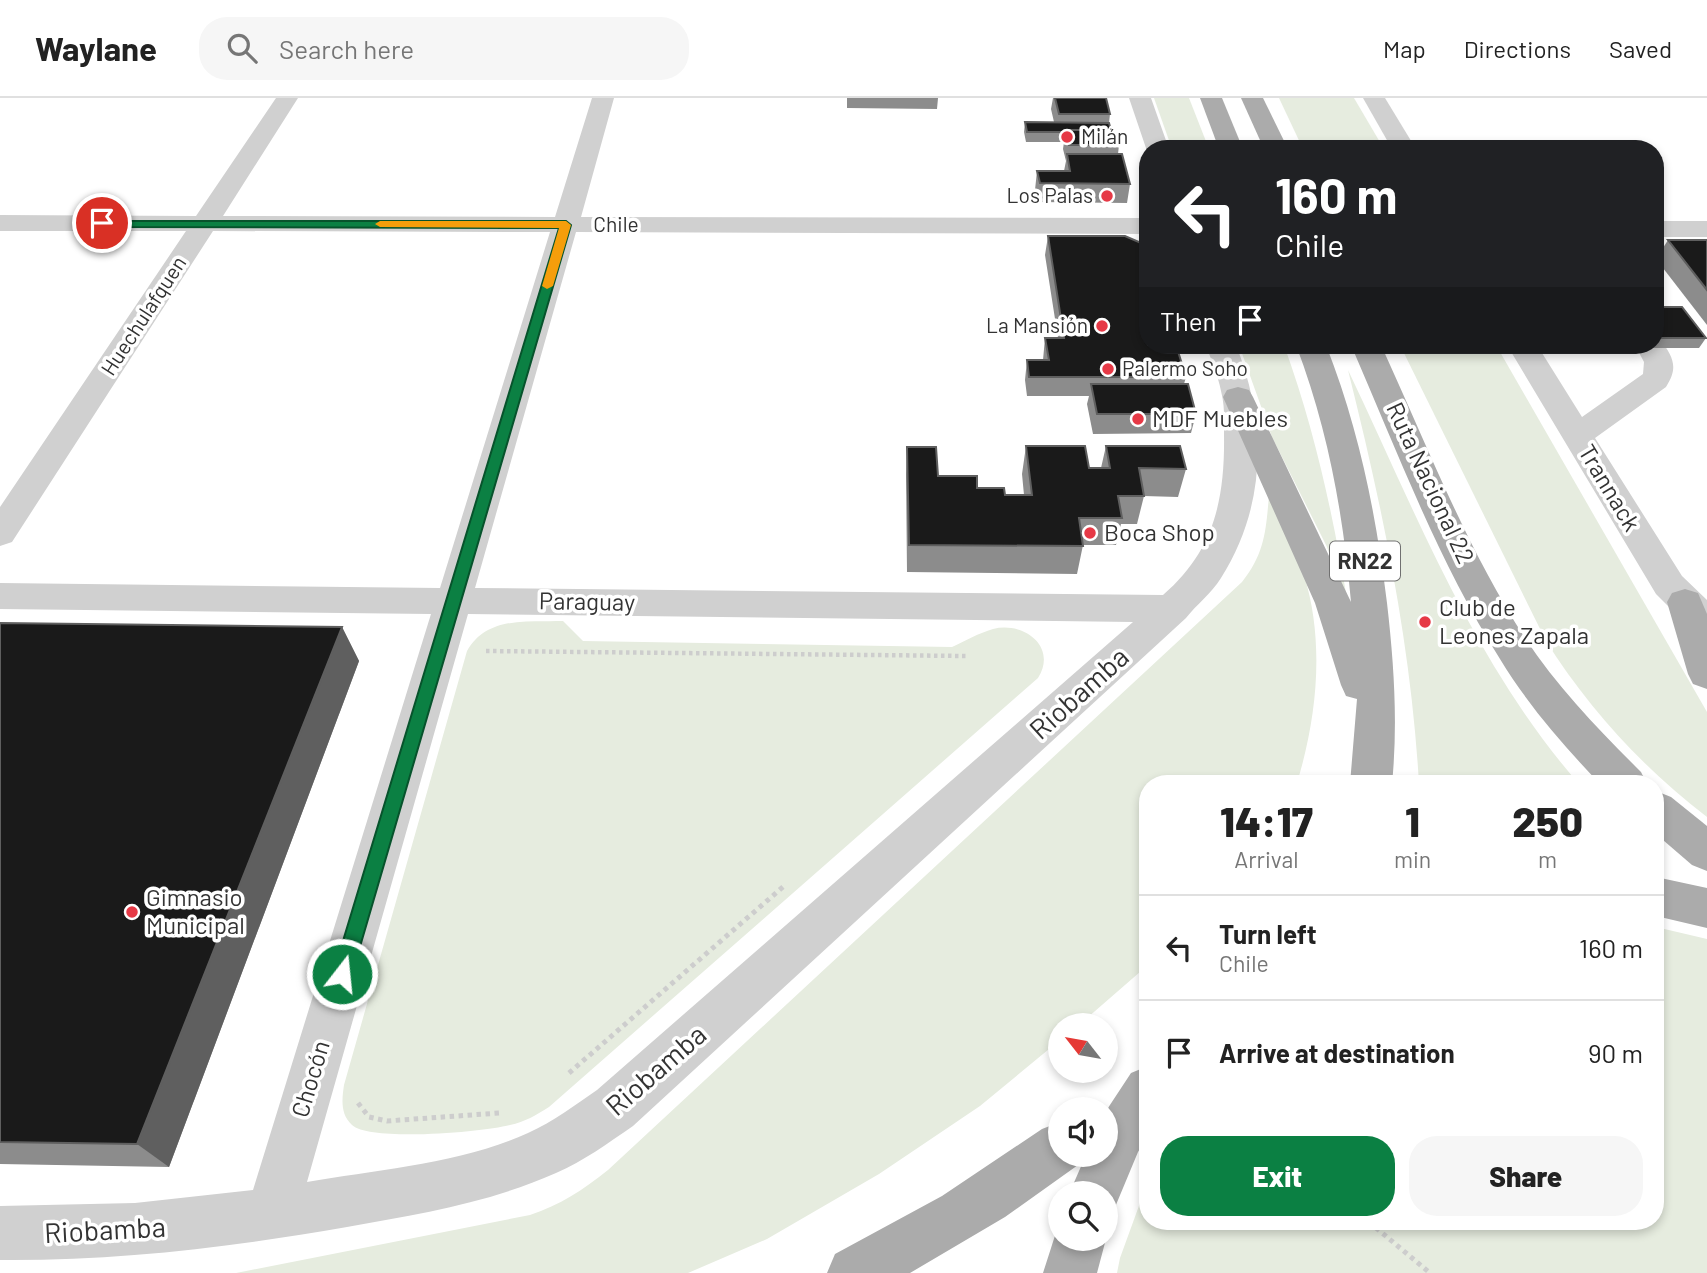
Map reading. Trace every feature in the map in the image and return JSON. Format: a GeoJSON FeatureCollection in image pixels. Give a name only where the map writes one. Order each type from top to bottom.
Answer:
{"type":"FeatureCollection","features":[{"type":"Feature","properties":{"kind":"main road"},"geometry":{"type":"LineString","coordinates":[[1211,98],[1227,140]]}},
{"type":"Feature","properties":{"kind":"main road"},"geometry":{"type":"LineString","coordinates":[[1252,98],[1272,140]]}},
{"type":"Feature","properties":{"kind":"main road","name":"RN22"},"geometry":{"type":"LineString","coordinates":[[1314,354],[1338,417],[1361,520],[1377,679],[1376,746],[1372,775]]}},
{"type":"Feature","properties":{"kind":"main road","name":"Ruta Nacional 22"},"geometry":{"type":"LineString","coordinates":[[1370,354],[1472,576],[1501,629],[1536,682],[1580,737],[1617,775]]}},
{"type":"Feature","properties":{"kind":"main road"},"geometry":{"type":"LineString","coordinates":[[1238,397],[1333,603],[1347,639],[1376,746]]}},
{"type":"Feature","properties":{"kind":"main road"},"geometry":{"type":"LineString","coordinates":[[1699,609],[1707,674]]}},
{"type":"Feature","properties":{"kind":"main road"},"geometry":{"type":"LineString","coordinates":[[1664,816],[1707,852]]}},
{"type":"Feature","properties":{"kind":"main road"},"geometry":{"type":"LineString","coordinates":[[1664,899],[1707,908]]}},
{"type":"Feature","properties":{"kind":"main road"},"geometry":{"type":"LineString","coordinates":[[1118,1102],[1139,1086]]}},
{"type":"Feature","properties":{"kind":"main road"},"geometry":{"type":"LineString","coordinates":[[1101,1181],[1120,1135],[1139,1104]]}},
{"type":"Feature","properties":{"kind":"main road"},"geometry":{"type":"LineString","coordinates":[[854,1273],[913,1244],[1048,1157]]}},
{"type":"Feature","properties":{"kind":"main road"},"geometry":{"type":"LineString","coordinates":[[1070,1273],[1076,1251]]}},
{"type":"Feature","properties":{"kind":"street","name":"Huechulafquen"},"geometry":{"type":"LineString","coordinates":[[0,534],[287,98]]}},
{"type":"Feature","properties":{"kind":"street","name":"Chocón"},"geometry":{"type":"LineString","coordinates":[[271,1214],[603,98]]}},
{"type":"Feature","properties":{"kind":"street"},"geometry":{"type":"LineString","coordinates":[[1140,98],[1154,140]]}},
{"type":"Feature","properties":{"kind":"street"},"geometry":{"type":"LineString","coordinates":[[1374,98],[1399,140]]}},
{"type":"Feature","properties":{"kind":"street","name":"Chile"},"geometry":{"type":"LineString","coordinates":[[0,223],[1139,226]]}},
{"type":"Feature","properties":{"kind":"street"},"geometry":{"type":"LineString","coordinates":[[1664,229],[1707,229]]}},
{"type":"Feature","properties":{"kind":"street","name":"Riobamba"},"geometry":{"type":"LineString","coordinates":[[0,1233],[66,1235],[271,1214],[488,1174],[531,1158],[572,1138],[615,1108],[1196,587],[1215,561],[1230,533],[1238,506],[1241,477],[1238,397],[1224,354]]}},
{"type":"Feature","properties":{"kind":"street","name":"Trannack"},"geometry":{"type":"LineString","coordinates":[[1527,354],[1655,563],[1699,609]]}},
{"type":"Feature","properties":{"kind":"street"},"geometry":{"type":"LineString","coordinates":[[1577,436],[1655,380],[1661,370],[1655,354]]}},
{"type":"Feature","properties":{"kind":"street","name":"Paraguay"},"geometry":{"type":"LineString","coordinates":[[0,596],[1173,609]]}},
{"type":"Feature","properties":{"kind":"path"},"geometry":{"type":"LineString","coordinates":[[479,651],[966,656]]}},
{"type":"Feature","properties":{"kind":"path"},"geometry":{"type":"LineString","coordinates":[[563,1078],[793,879]]}},
{"type":"Feature","properties":{"kind":"path"},"geometry":{"type":"LineString","coordinates":[[357,1090],[361,1110],[369,1117],[387,1121],[507,1112]]}},
{"type":"Feature","properties":{"kind":"path"},"geometry":{"type":"LineString","coordinates":[[1378,1230],[1430,1273]]}},
{"type":"Feature","properties":{"kind":"shaded area"},"geometry":{"type":"Polygon","coordinates":[[[1154,98],[1189,98],[1205,140],[1169,140],[1154,98]]]}},
{"type":"Feature","properties":{"kind":"shaded area"},"geometry":{"type":"Polygon","coordinates":[[[1279,98],[1354,98],[1379,140],[1299,140],[1279,98]]]}},
{"type":"Feature","properties":{"kind":"shaded area"},"geometry":{"type":"Polygon","coordinates":[[[1242,354],[1287,354],[1322,473],[1348,605],[1327,547],[1272,437],[1242,354]]]}},
{"type":"Feature","properties":{"kind":"shaded area"},"geometry":{"type":"Polygon","coordinates":[[[1404,354],[1501,354],[1707,712],[1707,817],[1664,781],[1664,775],[1657,775],[1639,758],[1580,690],[1546,641],[1404,354]]]}},
{"type":"Feature","properties":{"kind":"shaded area"},"geometry":{"type":"Polygon","coordinates":[[[1348,370],[1423,532],[1478,638],[1508,689],[1572,775],[1418,775],[1402,627],[1372,472],[1348,370]]]}},
{"type":"Feature","properties":{"kind":"shaded area"},"geometry":{"type":"Polygon","coordinates":[[[1269,495],[1304,575],[1315,626],[1314,706],[1299,775],[1139,775],[1139,973],[1093,1013],[1048,1013],[1048,1050],[980,1106],[879,1174],[767,1239],[688,1273],[236,1273],[530,1215],[561,1202],[599,1177],[1242,582],[1260,551],[1269,495]]]}},
{"type":"Feature","properties":{"kind":"shaded area"},"geometry":{"type":"Polygon","coordinates":[[[563,621],[583,641],[952,647],[1004,627],[1034,638],[1044,656],[1038,678],[549,1107],[521,1122],[496,1128],[428,1134],[363,1130],[352,1125],[345,1116],[342,1101],[344,1085],[467,651],[475,640],[497,626],[522,622],[563,621]]]}},
{"type":"Feature","properties":{"kind":"shaded area"},"geometry":{"type":"Polygon","coordinates":[[[1664,929],[1707,939],[1707,1273],[1117,1273],[1139,1206],[1139,1230],[1664,1230],[1664,929]]]}},
{"type":"Feature","properties":{"kind":"building"},"geometry":{"type":"Polygon","coordinates":[[[1055,98],[1106,98],[1110,114],[1059,114],[1055,98]]]}},
{"type":"Feature","properties":{"kind":"building"},"geometry":{"type":"Polygon","coordinates":[[[1025,122],[1109,123],[1111,130],[1027,132],[1025,122]]]}},
{"type":"Feature","properties":{"kind":"building"},"geometry":{"type":"Polygon","coordinates":[[[1066,130],[1115,130],[1119,145],[1069,145],[1066,130]]]}},
{"type":"Feature","properties":{"kind":"building"},"geometry":{"type":"Polygon","coordinates":[[[1067,154],[1122,154],[1130,184],[1040,183],[1037,171],[1070,171],[1067,154]]]}},
{"type":"Feature","properties":{"kind":"building"},"geometry":{"type":"Polygon","coordinates":[[[1048,236],[1125,236],[1139,242],[1139,354],[1179,354],[1186,377],[1029,377],[1027,360],[1049,360],[1045,338],[1064,338],[1048,236]]]}},
{"type":"Feature","properties":{"kind":"building"},"geometry":{"type":"Polygon","coordinates":[[[1668,240],[1707,240],[1707,290],[1668,240]]]}},
{"type":"Feature","properties":{"kind":"building"},"geometry":{"type":"Polygon","coordinates":[[[1664,307],[1682,307],[1706,338],[1664,338],[1664,307]]]}},
{"type":"Feature","properties":{"kind":"building"},"geometry":{"type":"Polygon","coordinates":[[[1091,384],[1188,384],[1196,414],[1097,414],[1091,384]]]}},
{"type":"Feature","properties":{"kind":"building"},"geometry":{"type":"Polygon","coordinates":[[[1026,446],[1085,446],[1089,468],[1110,468],[1106,446],[1180,446],[1186,469],[1139,468],[1144,496],[1118,496],[1122,518],[1079,518],[1083,546],[909,545],[907,447],[936,447],[938,476],[977,476],[977,488],[1004,488],[1005,495],[1032,495],[1026,446]]]}},
{"type":"Feature","properties":{"kind":"building","name":"Gimnasio Municipal"},"geometry":{"type":"Polygon","coordinates":[[[0,623],[342,627],[137,1144],[0,1142],[0,623]]]}},
{"type":"Feature","properties":{"kind":"slow traffic"},"geometry":{"type":"LineString","coordinates":[[380,224],[566,225],[547,286]]}},
{"type":"Feature","properties":{"kind":"place","name":"Milán"},"geometry":{"type":"Point","coordinates":[1067,137]}},
{"type":"Feature","properties":{"kind":"place","name":"Los Palas"},"geometry":{"type":"Point","coordinates":[1107,196]}},
{"type":"Feature","properties":{"kind":"place","name":"La Mansión"},"geometry":{"type":"Point","coordinates":[1102,326]}},
{"type":"Feature","properties":{"kind":"place","name":"Palermo Soho"},"geometry":{"type":"Point","coordinates":[1108,369]}},
{"type":"Feature","properties":{"kind":"place","name":"MDF Muebles"},"geometry":{"type":"Point","coordinates":[1138,419]}},
{"type":"Feature","properties":{"kind":"place","name":"Boca Shop"},"geometry":{"type":"Point","coordinates":[1090,533]}},
{"type":"Feature","properties":{"kind":"place","name":"Club de Leones Zapala"},"geometry":{"type":"Point","coordinates":[1425,622]}},
{"type":"Feature","properties":{"kind":"place","name":"Gimnasio Municipal"},"geometry":{"type":"Point","coordinates":[132,912]}},
{"type":"Feature","properties":{"kind":"route"},"geometry":{"type":"LineString","coordinates":[[102,223],[566,225],[342,974]]}}]}
